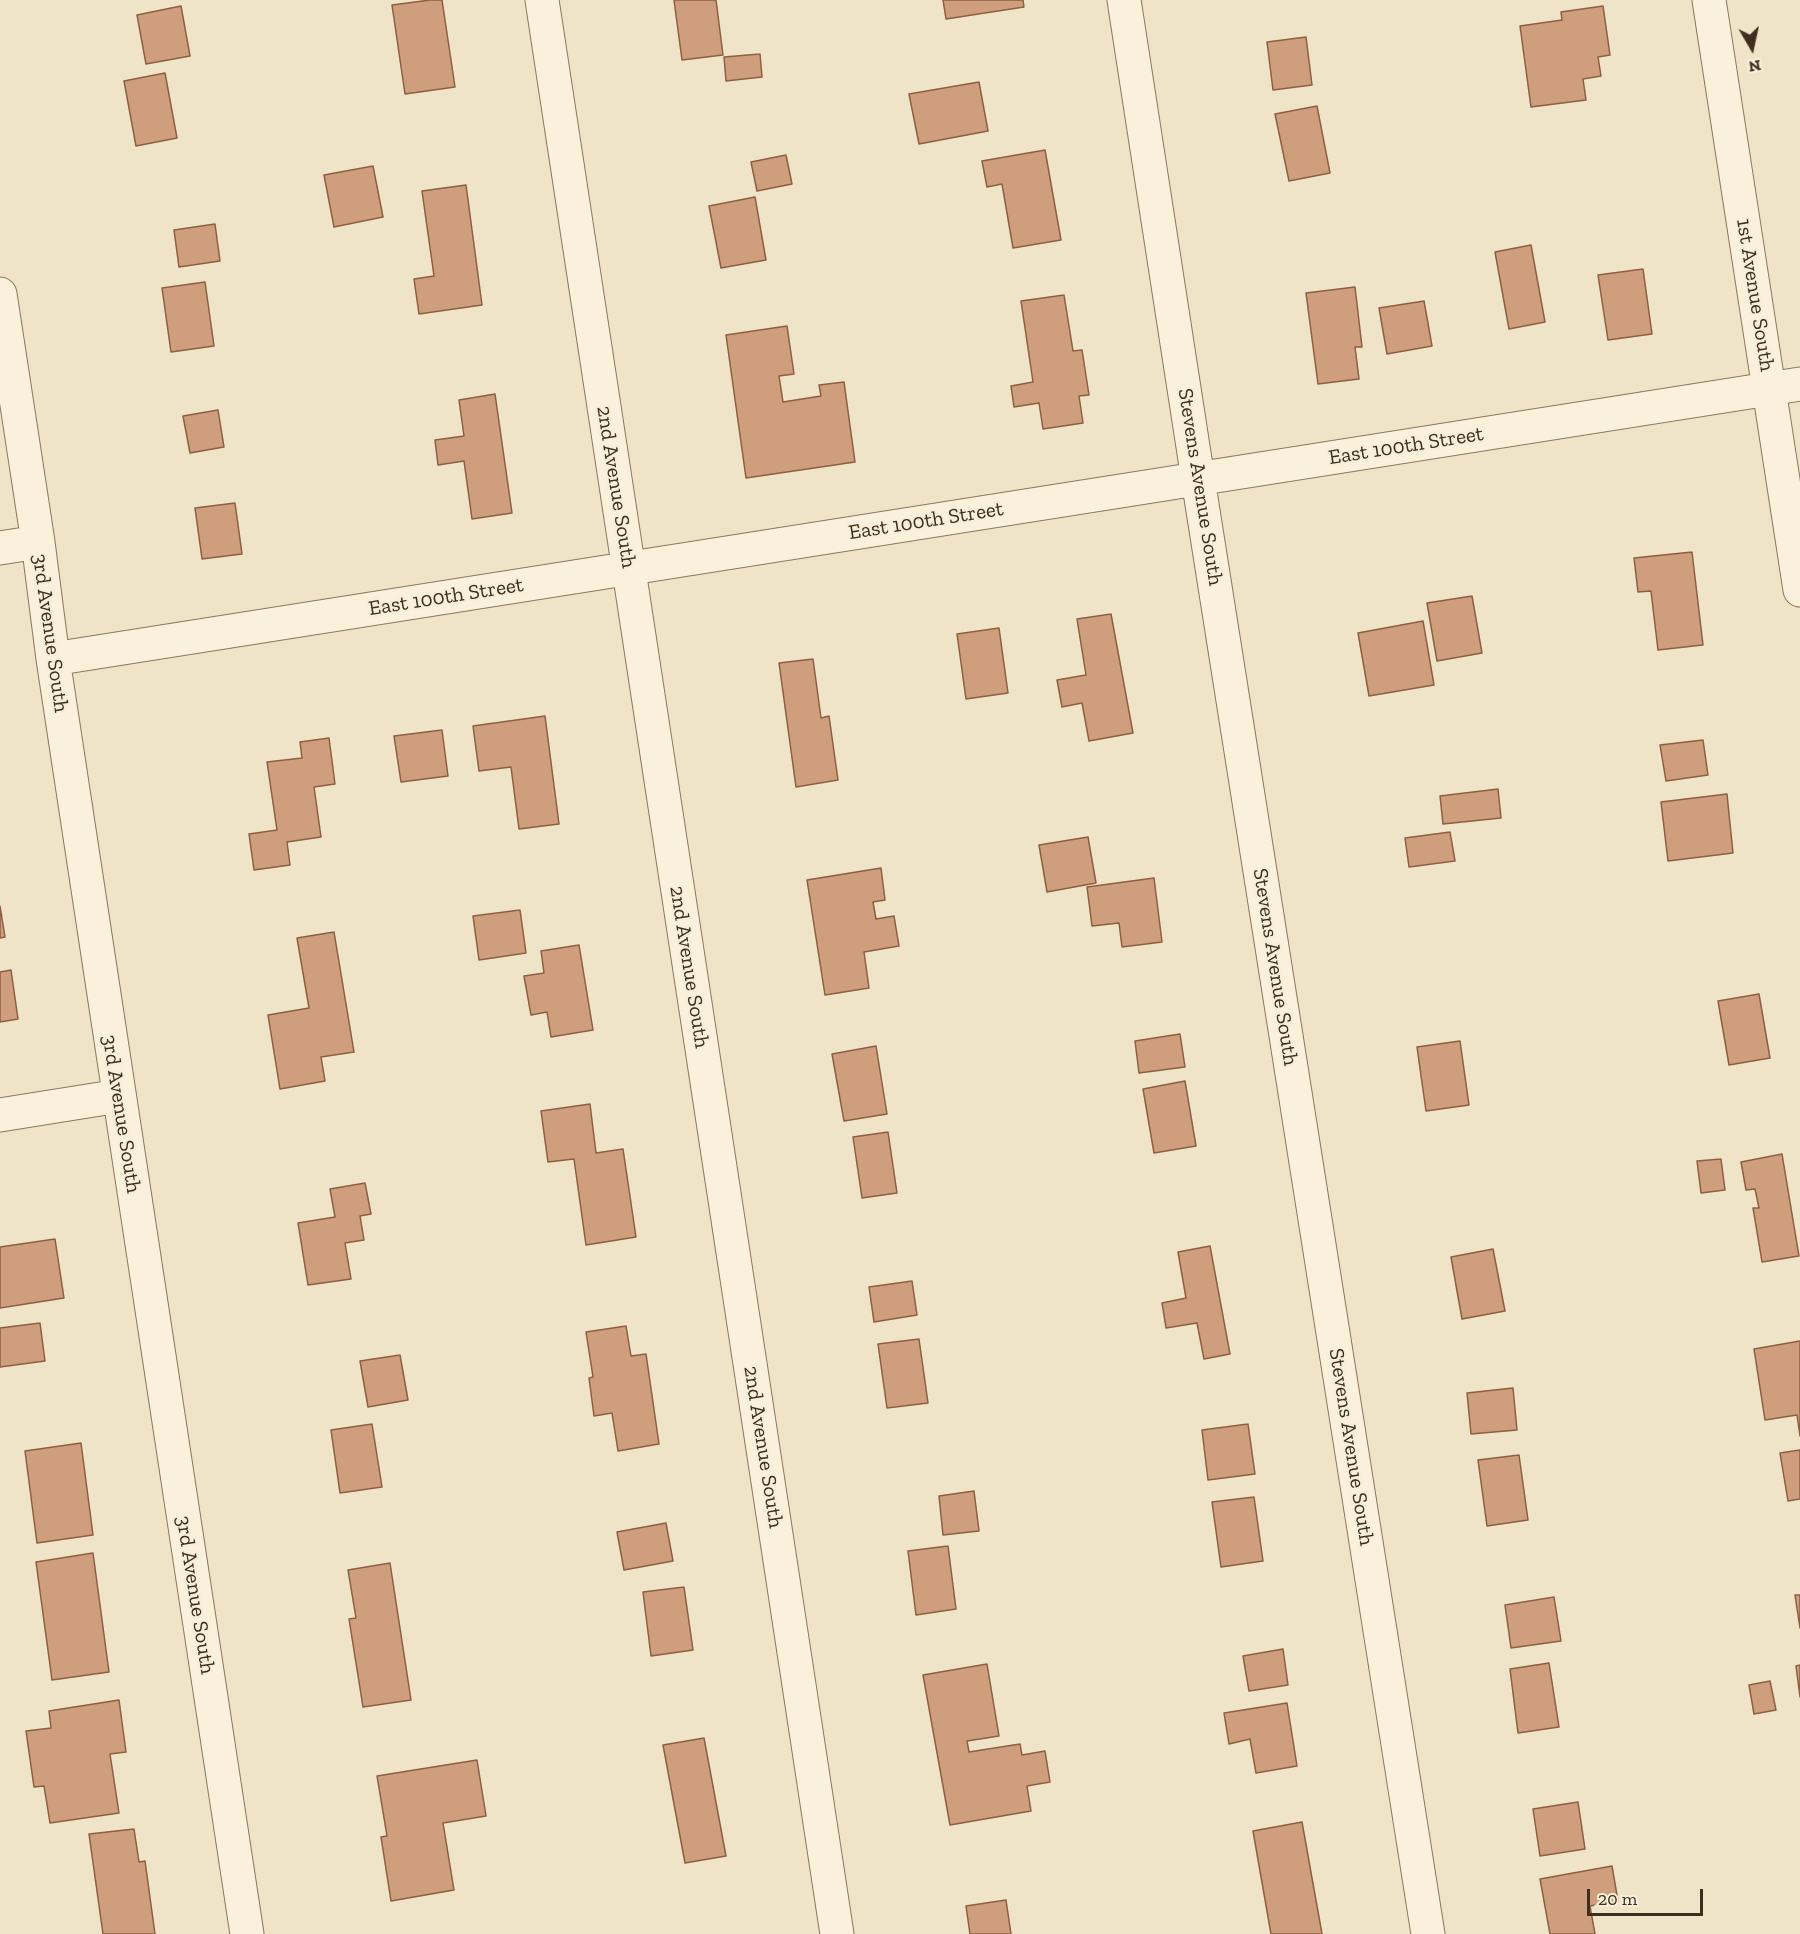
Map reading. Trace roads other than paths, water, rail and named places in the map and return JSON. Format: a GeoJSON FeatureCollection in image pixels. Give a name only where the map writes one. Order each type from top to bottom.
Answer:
{"type":"FeatureCollection","features":[{"type":"Feature","properties":{"kind":"street","name":"2nd Avenue South"},"geometry":{"type":"LineString","coordinates":[[542,0],[837,1934]]}},
{"type":"Feature","properties":{"kind":"street","name":"Stevens Avenue South"},"geometry":{"type":"LineString","coordinates":[[1125,0],[1198,479],[1428,1934]]}},
{"type":"Feature","properties":{"kind":"street","name":"1st Avenue South"},"geometry":{"type":"LineString","coordinates":[[1709,0],[1785,386],[1800,590]]}},
{"type":"Feature","properties":{"kind":"street","name":"3rd Avenue South"},"geometry":{"type":"LineString","coordinates":[[0,294],[38,542],[52,659],[247,1934]]}},
{"type":"Feature","properties":{"kind":"street","name":"East 100th Street"},"geometry":{"type":"LineString","coordinates":[[52,659],[1785,386]]}},
{"type":"Feature","properties":{"kind":"street"},"geometry":{"type":"LineString","coordinates":[[0,548],[38,542]]}},
{"type":"Feature","properties":{"kind":"street"},"geometry":{"type":"LineString","coordinates":[[0,1115],[119,1096]]}}]}
